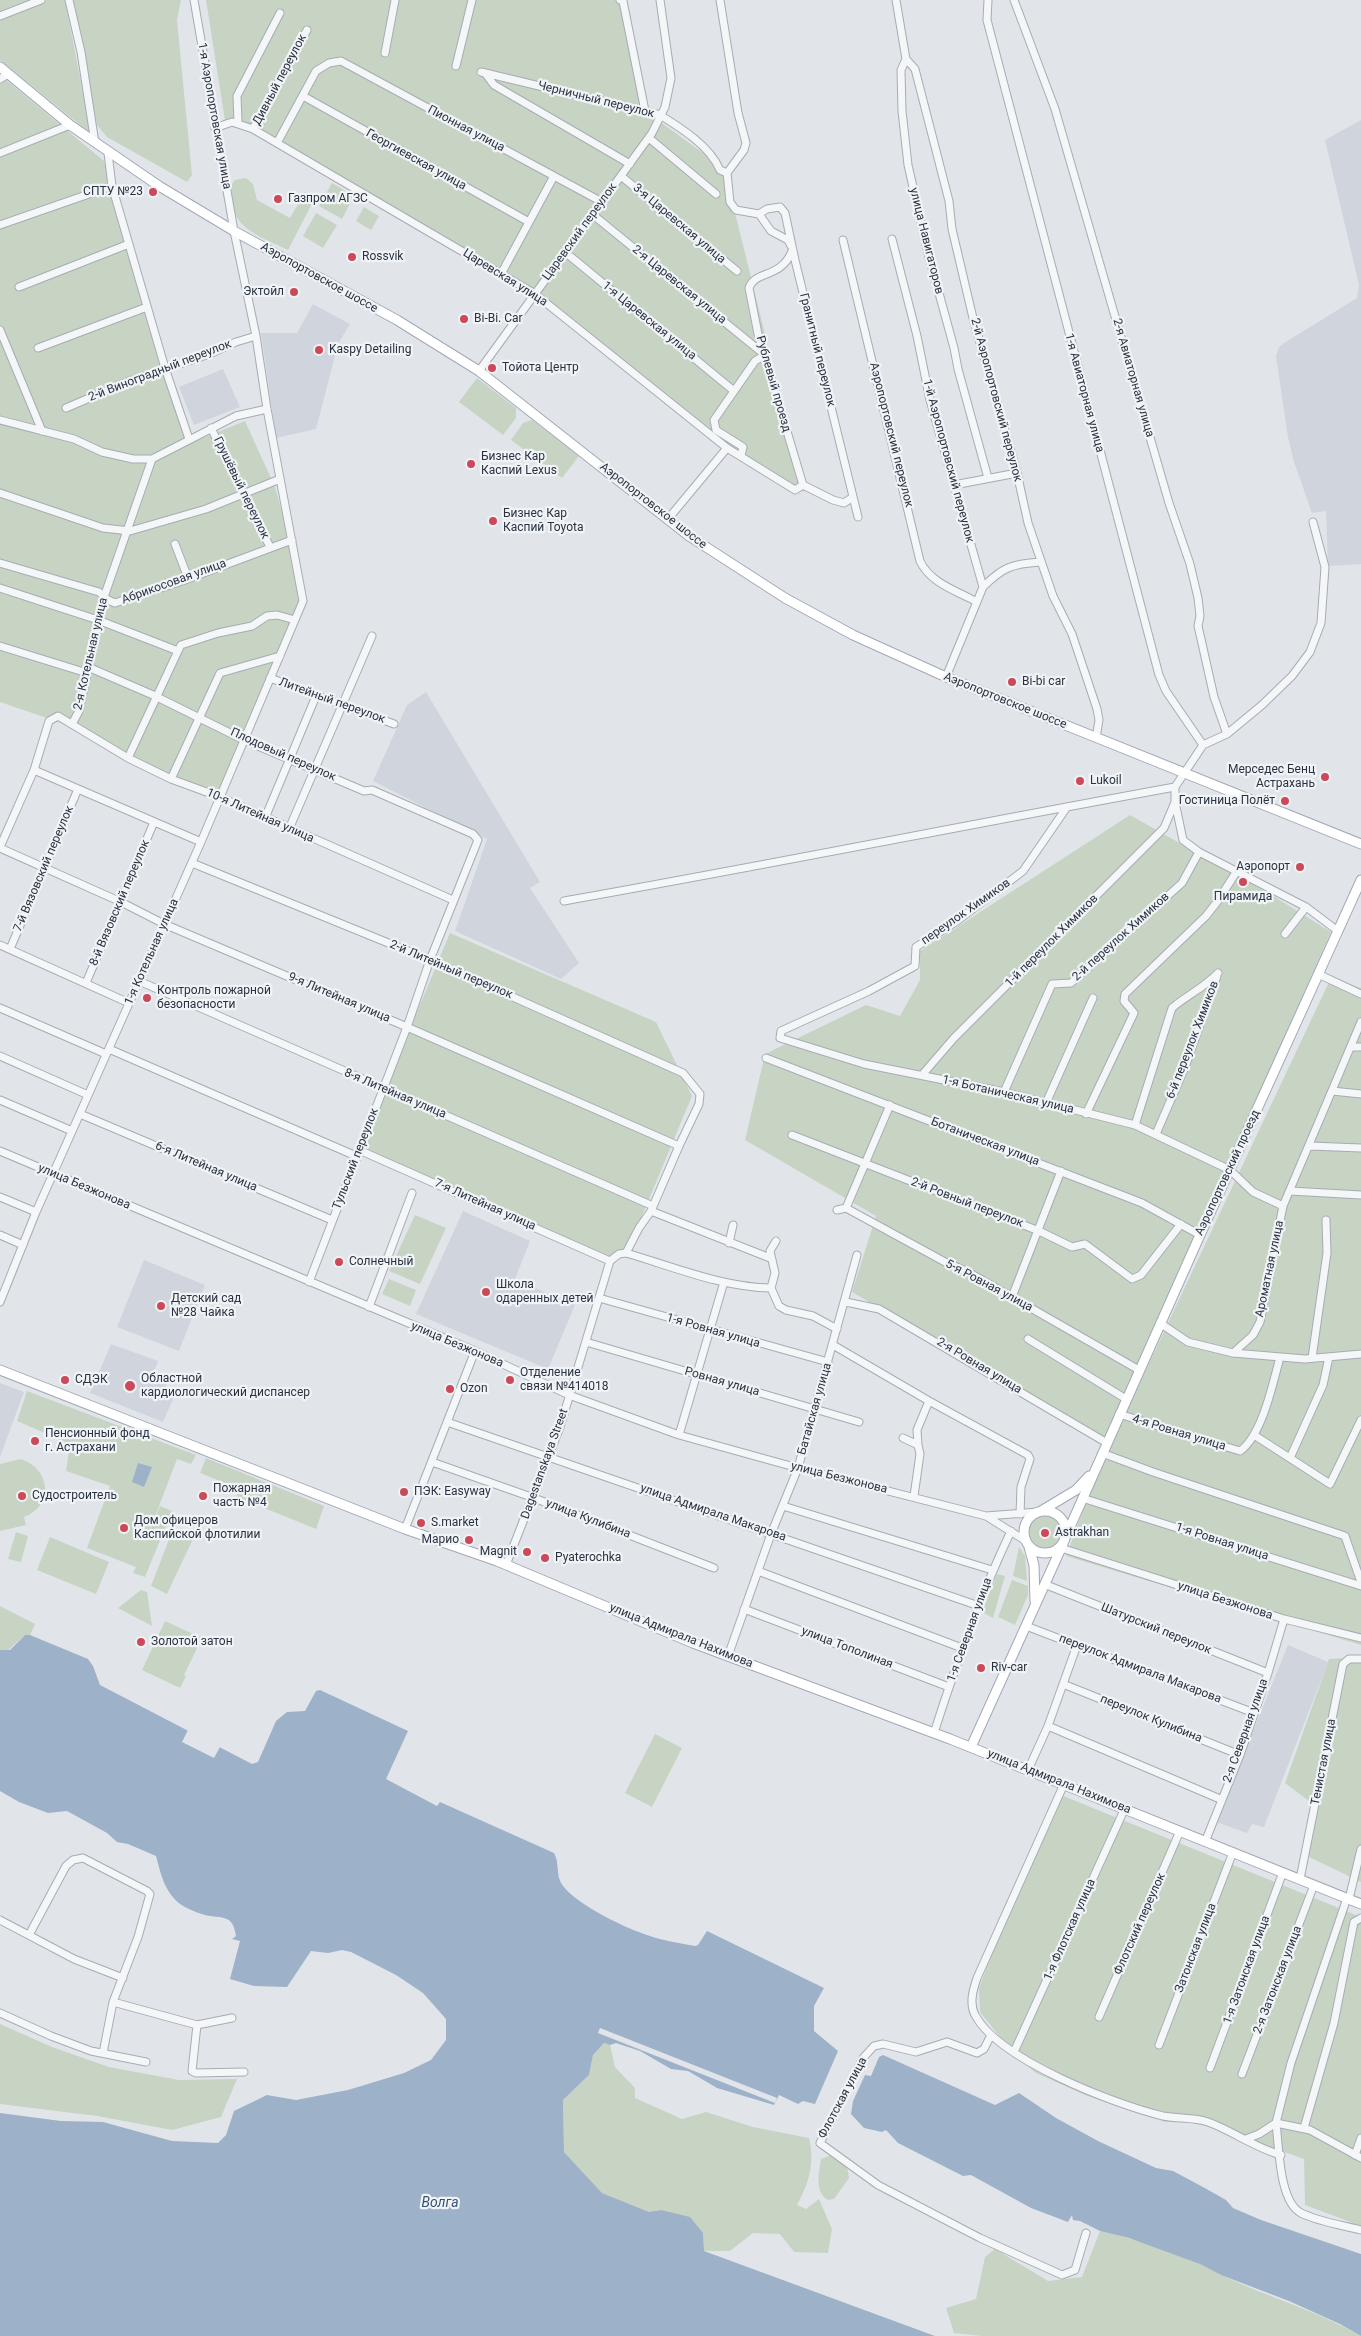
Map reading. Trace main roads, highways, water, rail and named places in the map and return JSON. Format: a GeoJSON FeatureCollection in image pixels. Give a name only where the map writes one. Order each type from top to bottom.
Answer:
{"type":"FeatureCollection","features":[{"type":"Feature","properties":{"kind":"main road","name":"Аэропортовское шоссе"},"geometry":{"type":"LineString","coordinates":[[0,67],[4,77],[108,153],[234,231],[397,320],[479,371],[719,557],[785,598],[853,635],[946,677],[1361,844]]}},
{"type":"Feature","properties":{"kind":"main road","name":"Аэропортовский проезд"},"geometry":{"type":"LineString","coordinates":[[1096,1466],[1361,880]]}},
{"type":"Feature","properties":{"kind":"main road","name":"улица Адмирала Нахимова"},"geometry":{"type":"LineString","coordinates":[[0,1370],[405,1530],[506,1564],[693,1643],[971,1747],[1361,1904]]}},
{"type":"Feature","properties":{"kind":"main road"},"geometry":{"type":"LineString","coordinates":[[971,1747],[1096,1466]]}},
{"type":"Feature","properties":{"kind":"main road"},"geometry":{"type":"LineString","coordinates":[[1034,1608],[1035,1575],[1033,1558],[1026,1543],[1024,1528],[1027,1520],[1076,1490],[1096,1466]]}},
{"type":"Feature","properties":{"kind":"main road"},"geometry":{"type":"LineString","coordinates":[[1026,1543],[1033,1550],[1049,1553],[1057,1550],[1063,1543],[1066,1528],[1057,1514],[1040,1511]]}},
{"type":"Feature","properties":{"kind":"water"},"geometry":{"type":"Polygon","coordinates":[[[138,1463],[152,1467],[144,1487],[132,1482],[138,1463]]]}},
{"type":"Feature","properties":{"kind":"water","name":"Волга"},"geometry":{"type":"Polygon","coordinates":[[[25,1635],[30,1635],[88,1659],[93,1666],[100,1685],[252,1764],[258,1762],[276,1721],[287,1712],[305,1711],[316,1691],[320,1690],[408,1731],[386,1779],[437,1806],[440,1802],[554,1853],[559,1878],[563,1886],[579,1901],[603,1916],[655,1938],[695,1946],[698,1945],[707,1931],[824,1988],[814,2006],[814,2031],[838,2051],[815,2104],[803,2101],[798,2104],[779,2095],[774,2105],[717,2088],[688,2071],[671,2069],[640,2051],[616,2043],[610,2045],[604,2043],[593,2055],[589,2075],[563,2100],[564,2152],[602,2193],[649,2212],[661,2210],[690,2217],[703,2233],[704,2251],[935,2336],[0,2336],[0,2113],[61,2121],[103,2122],[172,2141],[218,2143],[226,2135],[234,2111],[267,2095],[296,2100],[348,2090],[404,2073],[431,2060],[446,2040],[446,2019],[423,1993],[396,1975],[351,1952],[342,1950],[328,1953],[311,1951],[287,1987],[254,1986],[230,1979],[240,1941],[232,1939],[236,1936],[232,1924],[225,1918],[202,1914],[180,1904],[167,1888],[156,1856],[128,1844],[117,1842],[107,1833],[67,1811],[48,1813],[19,1802],[0,1791],[0,1650],[10,1650],[25,1635]]]}},
{"type":"Feature","properties":{"kind":"water"},"geometry":{"type":"Polygon","coordinates":[[[883,2055],[995,2105],[1019,2093],[1056,2118],[1098,2141],[1156,2168],[1173,2171],[1226,2200],[1233,2208],[1261,2220],[1361,2254],[1361,2336],[1340,2324],[1289,2301],[1221,2275],[1200,2264],[1129,2238],[1100,2231],[1080,2221],[1073,2220],[1072,2215],[1068,2222],[1031,2208],[971,2175],[963,2176],[898,2143],[886,2130],[882,2132],[864,2128],[851,2114],[853,2101],[865,2075],[871,2076],[879,2057],[883,2055]]]}},
{"type":"Feature","properties":{"kind":"place","name":"СПТУ №23"},"geometry":{"type":"Point","coordinates":[153,192]}},
{"type":"Feature","properties":{"kind":"place","name":"Газпром АГЗС"},"geometry":{"type":"Point","coordinates":[278,199]}},
{"type":"Feature","properties":{"kind":"place","name":"Rossvik"},"geometry":{"type":"Point","coordinates":[352,257]}},
{"type":"Feature","properties":{"kind":"place","name":"Эктойл"},"geometry":{"type":"Point","coordinates":[294,292]}},
{"type":"Feature","properties":{"kind":"place","name":"Bi-Bi. Car"},"geometry":{"type":"Point","coordinates":[464,319]}},
{"type":"Feature","properties":{"kind":"place","name":"Kaspy Detailing"},"geometry":{"type":"Point","coordinates":[319,350]}},
{"type":"Feature","properties":{"kind":"place","name":"Тойота Центр"},"geometry":{"type":"Point","coordinates":[492,368]}},
{"type":"Feature","properties":{"kind":"place","name":"Бизнес Кар Каспий Lexus"},"geometry":{"type":"Point","coordinates":[471,464]}},
{"type":"Feature","properties":{"kind":"place","name":"Бизнес Кар Каспий Toyota"},"geometry":{"type":"Point","coordinates":[493,521]}},
{"type":"Feature","properties":{"kind":"place","name":"Bi-bi car"},"geometry":{"type":"Point","coordinates":[1012,682]}},
{"type":"Feature","properties":{"kind":"place","name":"Мерседес Бенц Астрахань"},"geometry":{"type":"Point","coordinates":[1325,777]}},
{"type":"Feature","properties":{"kind":"place","name":"Lukoil"},"geometry":{"type":"Point","coordinates":[1080,781]}},
{"type":"Feature","properties":{"kind":"place","name":"Гостиница Полёт"},"geometry":{"type":"Point","coordinates":[1285,801]}},
{"type":"Feature","properties":{"kind":"place","name":"Аэропорт"},"geometry":{"type":"Point","coordinates":[1300,867]}},
{"type":"Feature","properties":{"kind":"place","name":"Пирамида"},"geometry":{"type":"Point","coordinates":[1243,882]}},
{"type":"Feature","properties":{"kind":"place","name":"Контроль пожарной безопасности"},"geometry":{"type":"Point","coordinates":[147,998]}},
{"type":"Feature","properties":{"kind":"place","name":"Солнечный"},"geometry":{"type":"Point","coordinates":[339,1262]}},
{"type":"Feature","properties":{"kind":"place","name":"Школа одаренных детей"},"geometry":{"type":"Point","coordinates":[486,1292]}},
{"type":"Feature","properties":{"kind":"place","name":"Детский сад №28 Чайка"},"geometry":{"type":"Point","coordinates":[161,1306]}},
{"type":"Feature","properties":{"kind":"place","name":"СДЭК"},"geometry":{"type":"Point","coordinates":[65,1380]}},
{"type":"Feature","properties":{"kind":"place","name":"Отделение связи №414018"},"geometry":{"type":"Point","coordinates":[510,1380]}},
{"type":"Feature","properties":{"kind":"place","name":"Областной кардиологический диспансер"},"geometry":{"type":"Point","coordinates":[130,1386]}},
{"type":"Feature","properties":{"kind":"place","name":"Ozon"},"geometry":{"type":"Point","coordinates":[450,1389]}},
{"type":"Feature","properties":{"kind":"place","name":"Пенсионный фонд г. Астрахани"},"geometry":{"type":"Point","coordinates":[35,1441]}},
{"type":"Feature","properties":{"kind":"place","name":"ПЭК: Easyway"},"geometry":{"type":"Point","coordinates":[404,1492]}},
{"type":"Feature","properties":{"kind":"place","name":"Судостроитель"},"geometry":{"type":"Point","coordinates":[22,1496]}},
{"type":"Feature","properties":{"kind":"place","name":"Пожарная часть №4"},"geometry":{"type":"Point","coordinates":[203,1496]}},
{"type":"Feature","properties":{"kind":"place","name":"S.market"},"geometry":{"type":"Point","coordinates":[421,1523]}},
{"type":"Feature","properties":{"kind":"place","name":"Дом офицеров Каспийской флотилии"},"geometry":{"type":"Point","coordinates":[124,1528]}},
{"type":"Feature","properties":{"kind":"place","name":"Astrakhan"},"geometry":{"type":"Point","coordinates":[1045,1533]}},
{"type":"Feature","properties":{"kind":"place","name":"Марио"},"geometry":{"type":"Point","coordinates":[469,1540]}},
{"type":"Feature","properties":{"kind":"place","name":"Magnit"},"geometry":{"type":"Point","coordinates":[527,1552]}},
{"type":"Feature","properties":{"kind":"place","name":"Pyaterochka"},"geometry":{"type":"Point","coordinates":[545,1558]}},
{"type":"Feature","properties":{"kind":"place","name":"Золотой затон"},"geometry":{"type":"Point","coordinates":[141,1642]}},
{"type":"Feature","properties":{"kind":"place","name":"Riv-car"},"geometry":{"type":"Point","coordinates":[981,1668]}}]}
